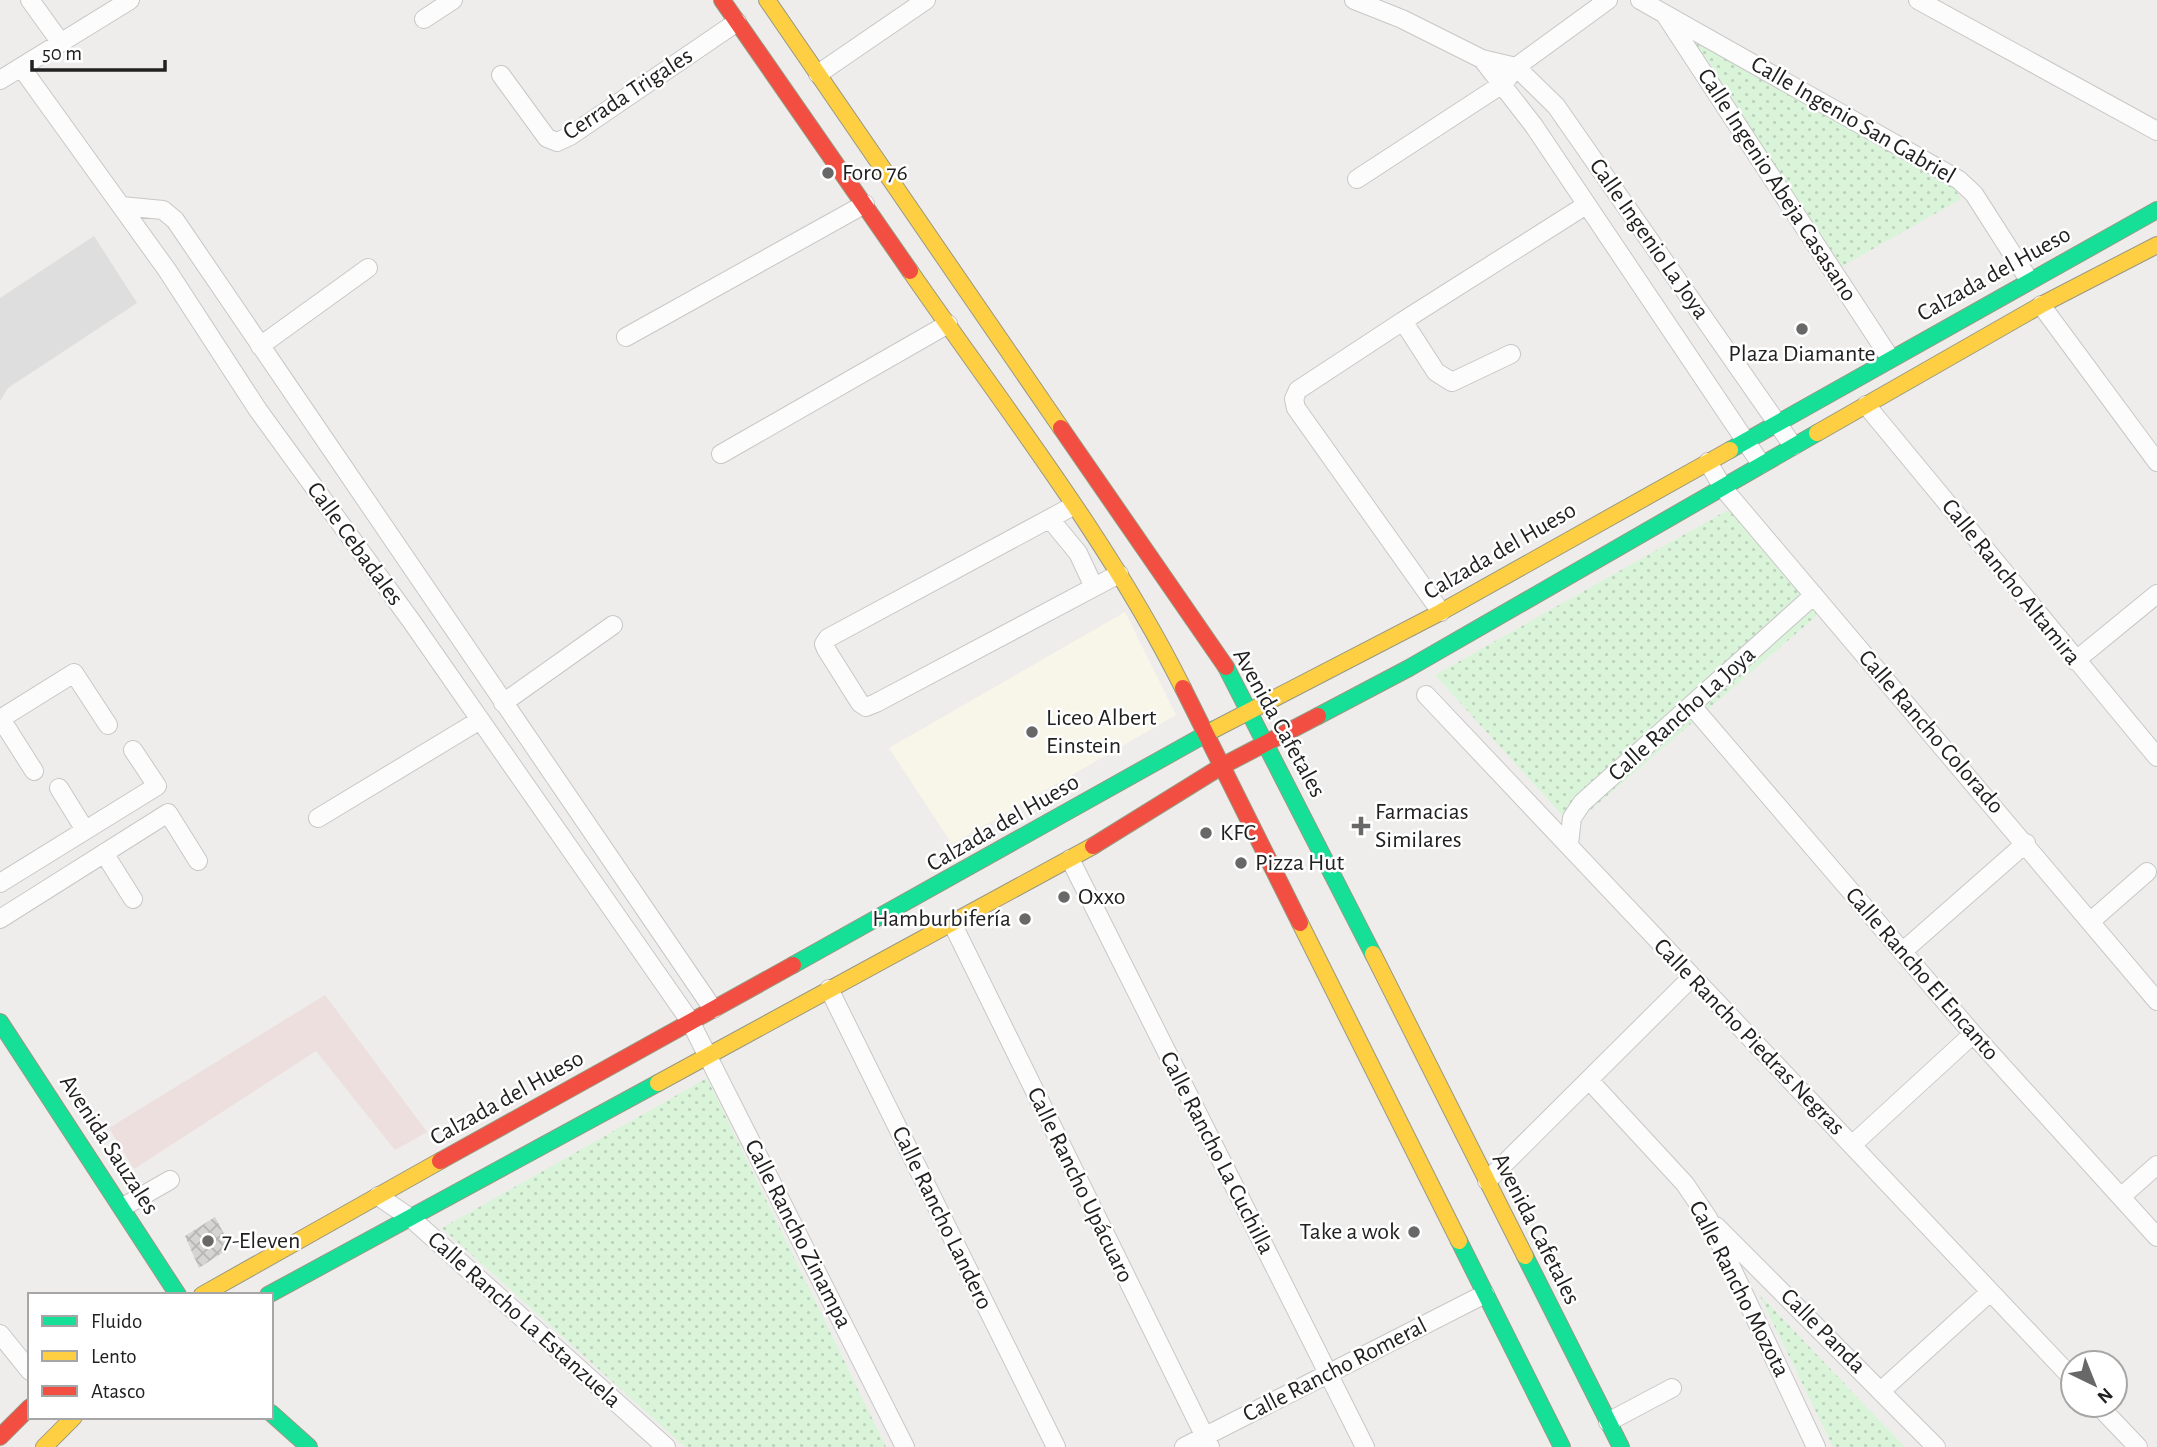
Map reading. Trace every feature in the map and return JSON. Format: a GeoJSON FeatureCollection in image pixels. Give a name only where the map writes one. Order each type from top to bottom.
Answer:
{"type":"FeatureCollection","features":[{"type":"Feature","properties":{"kind":"main road"},"geometry":{"type":"LineString","coordinates":[[722,0],[948,324],[1061,512],[1106,581],[1156,634],[1562,1447]]}},
{"type":"Feature","properties":{"kind":"main road","name":"Avenida Cafetales"},"geometry":{"type":"LineString","coordinates":[[767,0],[1236,682],[1621,1447]]}},
{"type":"Feature","properties":{"kind":"main road","name":"Calzada del Hueso"},"geometry":{"type":"LineString","coordinates":[[206,1293],[690,1021],[957,876],[1250,709],[1441,612],[2157,210]]}},
{"type":"Feature","properties":{"kind":"main road","name":"Calzada del Hueso"},"geometry":{"type":"LineString","coordinates":[[272,1293],[1070,859],[1266,741],[1409,668],[2040,305],[2157,245]]}},
{"type":"Feature","properties":{"kind":"main road","name":"Avenida Sauzales"},"geometry":{"type":"LineString","coordinates":[[0,1022],[177,1293]]}},
{"type":"Feature","properties":{"kind":"main road"},"geometry":{"type":"LineString","coordinates":[[0,1437],[28,1408]]}},
{"type":"Feature","properties":{"kind":"main road"},"geometry":{"type":"LineString","coordinates":[[273,1415],[309,1447]]}},
{"type":"Feature","properties":{"kind":"main road"},"geometry":{"type":"LineString","coordinates":[[44,1447],[72,1419]]}},
{"type":"Feature","properties":{"kind":"street"},"geometry":{"type":"LineString","coordinates":[[30,0],[61,43]]}},
{"type":"Feature","properties":{"kind":"street"},"geometry":{"type":"LineString","coordinates":[[0,80],[130,0]]}},
{"type":"Feature","properties":{"kind":"street"},"geometry":{"type":"LineString","coordinates":[[424,19],[453,0]]}},
{"type":"Feature","properties":{"kind":"street"},"geometry":{"type":"LineString","coordinates":[[818,74],[926,0]]}},
{"type":"Feature","properties":{"kind":"street","name":"Calle Ingenio La Joya"},"geometry":{"type":"LineString","coordinates":[[1354,0],[1402,19],[1482,60],[1516,67],[1556,106],[1793,446]]}},
{"type":"Feature","properties":{"kind":"street"},"geometry":{"type":"LineString","coordinates":[[1357,179],[1504,83],[1516,67],[1608,0]]}},
{"type":"Feature","properties":{"kind":"street","name":"Calle Ingenio San Gabriel"},"geometry":{"type":"LineString","coordinates":[[1640,0],[1959,180],[1974,194],[2029,280]]}},
{"type":"Feature","properties":{"kind":"street"},"geometry":{"type":"LineString","coordinates":[[1918,0],[2157,131]]}},
{"type":"Feature","properties":{"kind":"street","name":"Calle Ingenio Abeja Casasano"},"geometry":{"type":"LineString","coordinates":[[1665,13],[1890,358]]}},
{"type":"Feature","properties":{"kind":"street","name":"Cerrada Trigales"},"geometry":{"type":"LineString","coordinates":[[501,75],[547,138],[557,142],[570,136],[737,22]]}},
{"type":"Feature","properties":{"kind":"street","name":"Calle Ingenio La Joya"},"geometry":{"type":"LineString","coordinates":[[1482,60],[1504,83],[1761,464]]}},
{"type":"Feature","properties":{"kind":"street","name":"Calle Cebadales"},"geometry":{"type":"LineString","coordinates":[[21,67],[121,206],[258,410],[480,720],[690,1021]]}},
{"type":"Feature","properties":{"kind":"street"},"geometry":{"type":"LineString","coordinates":[[626,337],[865,204]]}},
{"type":"Feature","properties":{"kind":"street"},"geometry":{"type":"LineString","coordinates":[[1441,612],[1296,408],[1294,399],[1298,390],[1586,205]]}},
{"type":"Feature","properties":{"kind":"street"},"geometry":{"type":"LineString","coordinates":[[121,206],[163,211],[175,220],[713,1009]]}},
{"type":"Feature","properties":{"kind":"street"},"geometry":{"type":"LineString","coordinates":[[260,346],[368,268]]}},
{"type":"Feature","properties":{"kind":"street"},"geometry":{"type":"LineString","coordinates":[[2040,305],[2157,462]]}},
{"type":"Feature","properties":{"kind":"street"},"geometry":{"type":"LineString","coordinates":[[1403,321],[1436,372],[1452,382],[1511,354]]}},
{"type":"Feature","properties":{"kind":"street"},"geometry":{"type":"LineString","coordinates":[[721,454],[948,324]]}},
{"type":"Feature","properties":{"kind":"street","name":"Calle Rancho Altamira"},"geometry":{"type":"LineString","coordinates":[[1866,405],[2157,757]]}},
{"type":"Feature","properties":{"kind":"street","name":"Calle Rancho Colorado"},"geometry":{"type":"LineString","coordinates":[[1707,462],[1723,488],[2157,1001]]}},
{"type":"Feature","properties":{"kind":"street"},"geometry":{"type":"LineString","coordinates":[[1061,512],[1078,553],[1106,581],[866,707],[826,649],[824,644],[828,638],[1061,512]]}},
{"type":"Feature","properties":{"kind":"street"},"geometry":{"type":"LineString","coordinates":[[2075,661],[2157,594]]}},
{"type":"Feature","properties":{"kind":"street","name":"Calle Rancho La Joya"},"geometry":{"type":"LineString","coordinates":[[1569,844],[1573,818],[1581,803],[1814,595]]}},
{"type":"Feature","properties":{"kind":"street"},"geometry":{"type":"LineString","coordinates":[[503,703],[613,625]]}},
{"type":"Feature","properties":{"kind":"street"},"geometry":{"type":"LineString","coordinates":[[34,771],[1,719],[74,673],[108,725]]}},
{"type":"Feature","properties":{"kind":"street","name":"Calle Rancho Piedras Negras"},"geometry":{"type":"LineString","coordinates":[[1426,695],[2059,1364]]}},
{"type":"Feature","properties":{"kind":"street","name":"Calle Rancho El Encanto"},"geometry":{"type":"LineString","coordinates":[[1692,706],[1973,1034],[2157,1237]]}},
{"type":"Feature","properties":{"kind":"street"},"geometry":{"type":"LineString","coordinates":[[318,818],[480,720]]}},
{"type":"Feature","properties":{"kind":"street"},"geometry":{"type":"LineString","coordinates":[[0,883],[157,786],[133,750]]}},
{"type":"Feature","properties":{"kind":"street"},"geometry":{"type":"LineString","coordinates":[[58,788],[85,830]]}},
{"type":"Feature","properties":{"kind":"street"},"geometry":{"type":"LineString","coordinates":[[0,919],[168,813],[198,861]]}},
{"type":"Feature","properties":{"kind":"street"},"geometry":{"type":"LineString","coordinates":[[1902,952],[2026,843]]}},
{"type":"Feature","properties":{"kind":"street"},"geometry":{"type":"LineString","coordinates":[[104,853],[133,899]]}},
{"type":"Feature","properties":{"kind":"street","name":"Calle Rancho La Cuchilla"},"geometry":{"type":"LineString","coordinates":[[1070,859],[1365,1447]]}},
{"type":"Feature","properties":{"kind":"street"},"geometry":{"type":"LineString","coordinates":[[2091,920],[2147,872]]}},
{"type":"Feature","properties":{"kind":"street"},"geometry":{"type":"LineString","coordinates":[[632,938],[655,923]]}},
{"type":"Feature","properties":{"kind":"street","name":"Calle Rancho Upácuaro"},"geometry":{"type":"LineString","coordinates":[[952,923],[1207,1442]]}},
{"type":"Feature","properties":{"kind":"street"},"geometry":{"type":"LineString","coordinates":[[1487,1181],[1691,978]]}},
{"type":"Feature","properties":{"kind":"street","name":"Calle Rancho Landero"},"geometry":{"type":"LineString","coordinates":[[829,989],[1056,1447]]}},
{"type":"Feature","properties":{"kind":"street","name":"Calle Rancho Zinampa"},"geometry":{"type":"LineString","coordinates":[[690,1021],[905,1447]]}},
{"type":"Feature","properties":{"kind":"street"},"geometry":{"type":"LineString","coordinates":[[1852,1145],[1973,1034]]}},
{"type":"Feature","properties":{"kind":"street","name":"Calle Rancho Mozota"},"geometry":{"type":"LineString","coordinates":[[1589,1080],[1685,1184],[1708,1218],[1816,1447]]}},
{"type":"Feature","properties":{"kind":"street"},"geometry":{"type":"LineString","coordinates":[[2122,1196],[2157,1165]]}},
{"type":"Feature","properties":{"kind":"street"},"geometry":{"type":"LineString","coordinates":[[123,1207],[170,1180]]}},
{"type":"Feature","properties":{"kind":"street","name":"Calle Rancho La Estanzuela"},"geometry":{"type":"LineString","coordinates":[[378,1196],[412,1219],[666,1447]]}},
{"type":"Feature","properties":{"kind":"street","name":"Calle Panda"},"geometry":{"type":"LineString","coordinates":[[1708,1218],[1936,1447]]}},
{"type":"Feature","properties":{"kind":"street"},"geometry":{"type":"LineString","coordinates":[[1882,1390],[1990,1292]]}},
{"type":"Feature","properties":{"kind":"street","name":"Calle Rancho Romeral"},"geometry":{"type":"LineString","coordinates":[[1184,1447],[1207,1442],[1328,1373],[1485,1294]]}},
{"type":"Feature","properties":{"kind":"street"},"geometry":{"type":"LineString","coordinates":[[0,1334],[28,1369]]}},
{"type":"Feature","properties":{"kind":"street"},"geometry":{"type":"LineString","coordinates":[[1608,1422],[1672,1388]]}},
{"type":"Feature","properties":{"kind":"street"},"geometry":{"type":"LineString","coordinates":[[2111,1419],[2138,1447]]}},
{"type":"Feature","properties":{"kind":"shaded area"},"geometry":{"type":"Polygon","coordinates":[[[94,236],[137,303],[8,388],[0,401],[0,298],[94,236]]]}},
{"type":"Feature","properties":{"kind":"shaded area","name":"Liceo Albert Einstein"},"geometry":{"type":"Polygon","coordinates":[[[1125,612],[1176,715],[952,844],[889,748],[1125,612]]]}},
{"type":"Feature","properties":{"kind":"shaded area"},"geometry":{"type":"Polygon","coordinates":[[[325,995],[427,1132],[395,1150],[316,1051],[134,1169],[109,1128],[325,995]]]}},
{"type":"Feature","properties":{"kind":"green space"},"geometry":{"type":"Polygon","coordinates":[[[1694,41],[1946,174],[1961,199],[1841,267],[1694,41]]]}},
{"type":"Feature","properties":{"kind":"green space"},"geometry":{"type":"Polygon","coordinates":[[[1733,507],[1820,613],[1572,826],[1435,675],[1733,507]]]}},
{"type":"Feature","properties":{"kind":"green space"},"geometry":{"type":"Polygon","coordinates":[[[707,1078],[886,1447],[685,1447],[442,1228],[707,1078]]]}},
{"type":"Feature","properties":{"kind":"green space"},"geometry":{"type":"Polygon","coordinates":[[[1759,1294],[1905,1447],[1833,1447],[1759,1294]]]}},
{"type":"Feature","properties":{"kind":"building","name":"7-Eleven"},"geometry":{"type":"Polygon","coordinates":[[[215,1217],[231,1247],[199,1268],[185,1236],[215,1217]]]}},
{"type":"Feature","properties":{"kind":"traffic: fast"},"geometry":{"type":"LineString","coordinates":[[1730,450],[2157,210]]}},
{"type":"Feature","properties":{"kind":"traffic: fast"},"geometry":{"type":"LineString","coordinates":[[1318,716],[1409,668],[1817,433]]}},
{"type":"Feature","properties":{"kind":"traffic: fast"},"geometry":{"type":"LineString","coordinates":[[1226,667],[1373,954]]}},
{"type":"Feature","properties":{"kind":"traffic: fast"},"geometry":{"type":"LineString","coordinates":[[793,965],[1215,729]]}},
{"type":"Feature","properties":{"kind":"traffic: fast"},"geometry":{"type":"LineString","coordinates":[[0,1022],[177,1293]]}},
{"type":"Feature","properties":{"kind":"traffic: fast"},"geometry":{"type":"LineString","coordinates":[[272,1293],[658,1083]]}},
{"type":"Feature","properties":{"kind":"traffic: fast"},"geometry":{"type":"LineString","coordinates":[[1459,1241],[1562,1447]]}},
{"type":"Feature","properties":{"kind":"traffic: fast"},"geometry":{"type":"LineString","coordinates":[[1525,1256],[1621,1447]]}},
{"type":"Feature","properties":{"kind":"traffic: fast"},"geometry":{"type":"LineString","coordinates":[[273,1415],[309,1447]]}},
{"type":"Feature","properties":{"kind":"traffic: slow"},"geometry":{"type":"LineString","coordinates":[[767,0],[1061,428]]}},
{"type":"Feature","properties":{"kind":"traffic: slow"},"geometry":{"type":"LineString","coordinates":[[1817,433],[2041,305],[2157,245]]}},
{"type":"Feature","properties":{"kind":"traffic: slow"},"geometry":{"type":"LineString","coordinates":[[910,271],[1089,527],[1154,633],[1183,688]]}},
{"type":"Feature","properties":{"kind":"traffic: slow"},"geometry":{"type":"LineString","coordinates":[[1215,729],[1441,612],[1730,450]]}},
{"type":"Feature","properties":{"kind":"traffic: slow"},"geometry":{"type":"LineString","coordinates":[[658,1083],[1093,846]]}},
{"type":"Feature","properties":{"kind":"traffic: slow"},"geometry":{"type":"LineString","coordinates":[[1300,923],[1459,1241]]}},
{"type":"Feature","properties":{"kind":"traffic: slow"},"geometry":{"type":"LineString","coordinates":[[1373,954],[1525,1256]]}},
{"type":"Feature","properties":{"kind":"traffic: slow"},"geometry":{"type":"LineString","coordinates":[[206,1293],[440,1161]]}},
{"type":"Feature","properties":{"kind":"traffic: slow"},"geometry":{"type":"LineString","coordinates":[[44,1447],[72,1419]]}},
{"type":"Feature","properties":{"kind":"traffic: jam"},"geometry":{"type":"LineString","coordinates":[[722,0],[910,271]]}},
{"type":"Feature","properties":{"kind":"traffic: jam"},"geometry":{"type":"LineString","coordinates":[[1061,428],[1226,667]]}},
{"type":"Feature","properties":{"kind":"traffic: jam"},"geometry":{"type":"LineString","coordinates":[[1183,688],[1300,923]]}},
{"type":"Feature","properties":{"kind":"traffic: jam"},"geometry":{"type":"LineString","coordinates":[[1093,846],[1222,766],[1318,716]]}},
{"type":"Feature","properties":{"kind":"traffic: jam"},"geometry":{"type":"LineString","coordinates":[[440,1161],[793,965]]}},
{"type":"Feature","properties":{"kind":"traffic: jam"},"geometry":{"type":"LineString","coordinates":[[0,1437],[28,1409]]}},
{"type":"Feature","properties":{"kind":"place","name":"Foro 76"},"geometry":{"type":"Point","coordinates":[828,173]}},
{"type":"Feature","properties":{"kind":"place","name":"Plaza Diamante"},"geometry":{"type":"Point","coordinates":[1802,329]}},
{"type":"Feature","properties":{"kind":"place","name":"Liceo Albert Einstein"},"geometry":{"type":"Point","coordinates":[1032,732]}},
{"type":"Feature","properties":{"kind":"place","name":"Farmacias Similares"},"geometry":{"type":"Point","coordinates":[1361,826]}},
{"type":"Feature","properties":{"kind":"place","name":"KFC"},"geometry":{"type":"Point","coordinates":[1206,833]}},
{"type":"Feature","properties":{"kind":"place","name":"Pizza Hut"},"geometry":{"type":"Point","coordinates":[1241,863]}},
{"type":"Feature","properties":{"kind":"place","name":"Oxxo"},"geometry":{"type":"Point","coordinates":[1064,897]}},
{"type":"Feature","properties":{"kind":"place","name":"Hamburbifería"},"geometry":{"type":"Point","coordinates":[1025,919]}},
{"type":"Feature","properties":{"kind":"place","name":"Take a wok"},"geometry":{"type":"Point","coordinates":[1414,1232]}},
{"type":"Feature","properties":{"kind":"place","name":"7-Eleven"},"geometry":{"type":"Point","coordinates":[208,1241]}}]}
